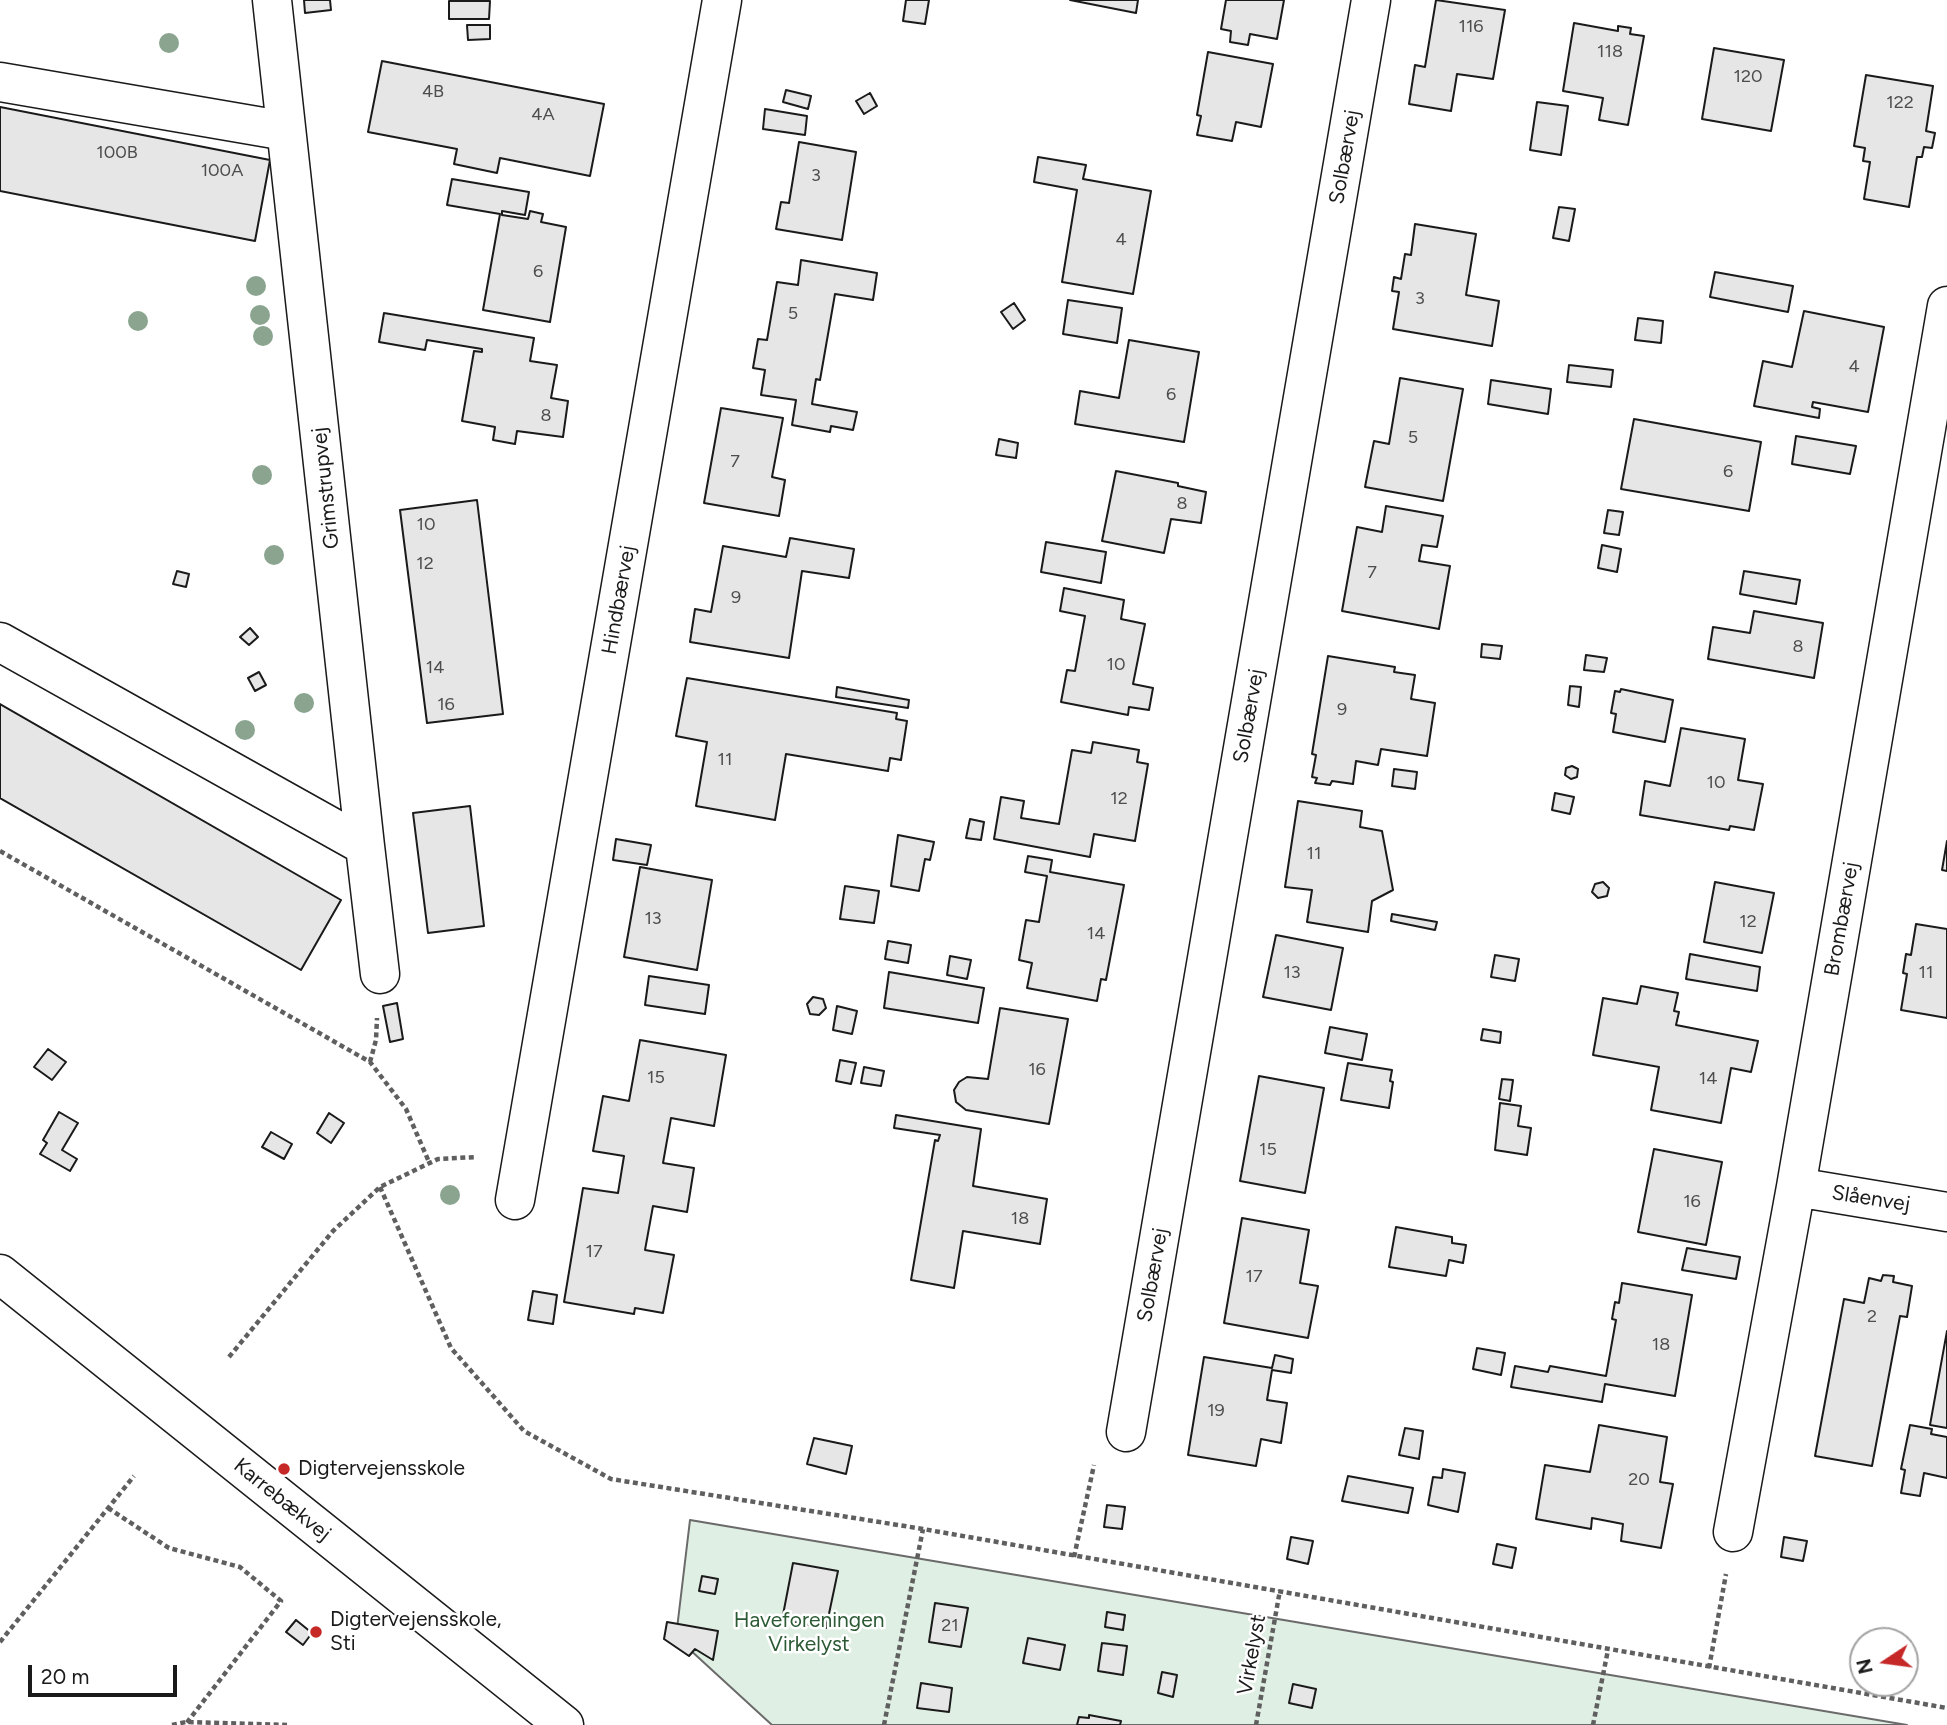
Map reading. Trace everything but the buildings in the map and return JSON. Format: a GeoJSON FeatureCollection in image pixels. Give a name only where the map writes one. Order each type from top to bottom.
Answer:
{"type":"FeatureCollection","features":[{"type":"Feature","properties":{"kind":"street","name":"Grimstrupvej"},"geometry":{"type":"LineString","coordinates":[[272,0],[380,974]]}},
{"type":"Feature","properties":{"kind":"street","name":"Hindbærvej"},"geometry":{"type":"LineString","coordinates":[[515,1200],[722,0]]}},
{"type":"Feature","properties":{"kind":"street","name":"Solbærvej"},"geometry":{"type":"LineString","coordinates":[[1126,1432],[1371,0]]}},
{"type":"Feature","properties":{"kind":"street"},"geometry":{"type":"LineString","coordinates":[[0,82],[286,131]]}},
{"type":"Feature","properties":{"kind":"street","name":"Brombærvej"},"geometry":{"type":"LineString","coordinates":[[1733,1532],[1796,1187],[1947,306]]}},
{"type":"Feature","properties":{"kind":"street"},"geometry":{"type":"LineString","coordinates":[[0,642],[365,846]]}},
{"type":"Feature","properties":{"kind":"street","name":"Slåenvej"},"geometry":{"type":"LineString","coordinates":[[1796,1187],[1947,1212]]}},
{"type":"Feature","properties":{"kind":"street","name":"Karrebækvej"},"geometry":{"type":"LineString","coordinates":[[3,1283],[564,1725]]}},
{"type":"Feature","properties":{"kind":"path"},"geometry":{"type":"LineString","coordinates":[[0,850],[370,1062],[406,1109],[429,1162]]}},
{"type":"Feature","properties":{"kind":"path"},"geometry":{"type":"LineString","coordinates":[[229,1357],[333,1231],[380,1187],[438,1158],[523,1155]]}},
{"type":"Feature","properties":{"kind":"path"},"geometry":{"type":"LineString","coordinates":[[380,1187],[451,1348],[524,1431],[611,1479],[1280,1590],[1947,1708]]}},
{"type":"Feature","properties":{"kind":"path"},"geometry":{"type":"LineString","coordinates":[[1074,1556],[1099,1445],[1126,1432]]}},
{"type":"Feature","properties":{"kind":"path"},"geometry":{"type":"LineString","coordinates":[[0,1643],[134,1476]]}},
{"type":"Feature","properties":{"kind":"path"},"geometry":{"type":"LineString","coordinates":[[108,1508],[169,1548],[240,1567],[281,1601],[185,1723]]}},
{"type":"Feature","properties":{"kind":"path"},"geometry":{"type":"LineString","coordinates":[[884,1725],[923,1529]]}},
{"type":"Feature","properties":{"kind":"path"},"geometry":{"type":"LineString","coordinates":[[1709,1668],[1733,1532]]}},
{"type":"Feature","properties":{"kind":"path","name":"Virkelyst"},"geometry":{"type":"LineString","coordinates":[[1256,1725],[1280,1590]]}},
{"type":"Feature","properties":{"kind":"path"},"geometry":{"type":"LineString","coordinates":[[1593,1725],[1608,1650]]}},
{"type":"Feature","properties":{"kind":"path"},"geometry":{"type":"LineString","coordinates":[[172,1725],[287,1725]]}},
{"type":"Feature","properties":{"kind":"green space","name":"Haveforeningen Virkelyst"},"geometry":{"type":"Polygon","coordinates":[[[690,1520],[1907,1725],[772,1725],[676,1637],[690,1520]]]}},
{"type":"Feature","properties":{"kind":"place","name":"Digtervejensskole"},"geometry":{"type":"Point","coordinates":[284,1469]}},
{"type":"Feature","properties":{"kind":"place","name":"Digtervejensskole, Sti"},"geometry":{"type":"Point","coordinates":[316,1632]}}]}
